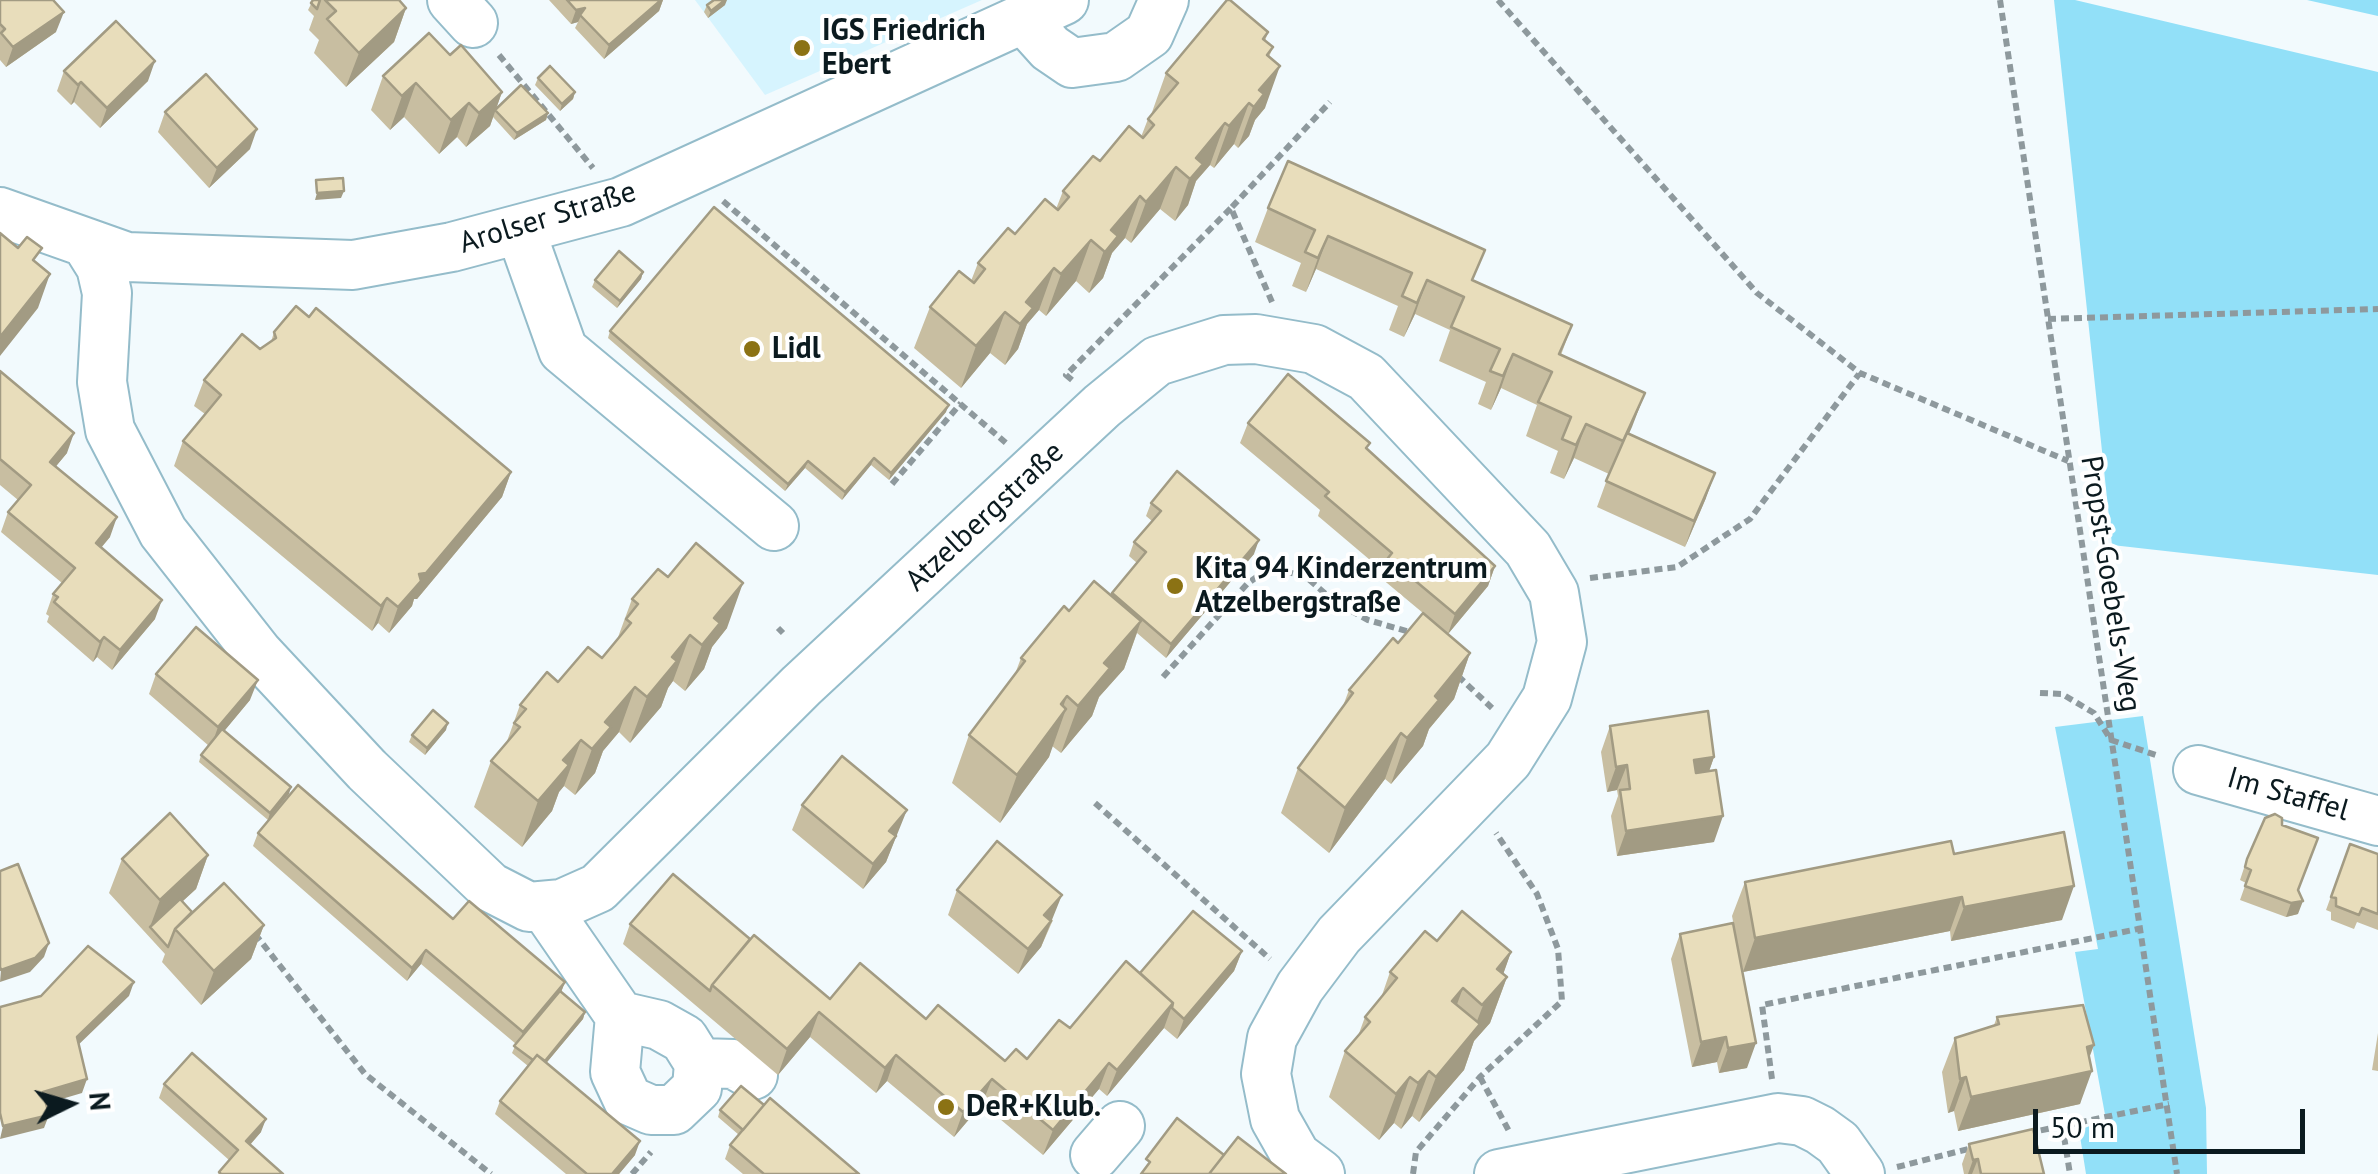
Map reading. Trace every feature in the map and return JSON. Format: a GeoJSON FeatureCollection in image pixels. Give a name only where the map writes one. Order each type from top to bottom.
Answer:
{"type":"FeatureCollection","features":[{"type":"Feature","properties":{"kind":"street"},"geometry":{"type":"LineString","coordinates":[[1044,9],[1050,48],[1072,63],[1116,57],[1150,34],[1164,0]]}},
{"type":"Feature","properties":{"kind":"street","name":"Arolser Straße"},"geometry":{"type":"LineString","coordinates":[[0,212],[127,257],[354,264],[452,248],[621,202],[1044,9]]}},
{"type":"Feature","properties":{"kind":"street"},"geometry":{"type":"LineString","coordinates":[[520,229],[562,350],[774,526]]}},
{"type":"Feature","properties":{"kind":"street"},"geometry":{"type":"LineString","coordinates":[[86,243],[101,267],[107,293],[102,382],[110,430],[163,532],[258,652],[458,858],[511,899],[529,906],[544,906],[620,1016],[615,1072],[628,1100],[651,1110],[674,1110],[696,1088],[698,1063],[684,1039],[659,1025],[620,1016]]}},
{"type":"Feature","properties":{"kind":"street","name":"Atzelbergstraße"},"geometry":{"type":"LineString","coordinates":[[544,906],[580,898],[598,888],[801,686],[1038,470],[1116,393],[1158,362],[1224,340],[1279,341],[1314,349],[1366,377],[1505,522],[1548,581],[1561,620],[1560,656],[1547,698],[1528,730],[1473,799],[1340,934],[1300,987],[1272,1038],[1266,1074],[1284,1141],[1320,1174]]}},
{"type":"Feature","properties":{"kind":"street","name":"Im Staffel"},"geometry":{"type":"LineString","coordinates":[[2198,770],[2378,821]]}},
{"type":"Feature","properties":{"kind":"street"},"geometry":{"type":"LineString","coordinates":[[698,1063],[734,1064],[753,1075]]}},
{"type":"Feature","properties":{"kind":"street"},"geometry":{"type":"LineString","coordinates":[[1513,1171],[1778,1118],[1802,1120],[1820,1130],[1870,1173]]}},
{"type":"Feature","properties":{"kind":"path"},"geometry":{"type":"LineString","coordinates":[[1499,0],[1757,293],[1860,373],[2068,462]]}},
{"type":"Feature","properties":{"kind":"path","name":"Propst-Goebels-Weg"},"geometry":{"type":"LineString","coordinates":[[2000,0],[2177,1174]]}},
{"type":"Feature","properties":{"kind":"path"},"geometry":{"type":"LineString","coordinates":[[462,12],[621,202]]}},
{"type":"Feature","properties":{"kind":"path"},"geometry":{"type":"LineString","coordinates":[[1078,385],[1066,374],[1232,208],[1330,102]]}},
{"type":"Feature","properties":{"kind":"path"},"geometry":{"type":"LineString","coordinates":[[1232,208],[1274,308]]}},
{"type":"Feature","properties":{"kind":"path"},"geometry":{"type":"LineString","coordinates":[[738,214],[1038,470]]}},
{"type":"Feature","properties":{"kind":"path"},"geometry":{"type":"LineString","coordinates":[[2048,320],[2378,309]]}},
{"type":"Feature","properties":{"kind":"path"},"geometry":{"type":"LineString","coordinates":[[1548,581],[1678,567],[1750,519],[1860,373]]}},
{"type":"Feature","properties":{"kind":"path"},"geometry":{"type":"LineString","coordinates":[[892,484],[960,403]]}},
{"type":"Feature","properties":{"kind":"path"},"geometry":{"type":"LineString","coordinates":[[1163,677],[1248,584],[1269,568],[1305,576],[1335,602],[1368,620],[1410,631],[1422,642]]}},
{"type":"Feature","properties":{"kind":"path"},"geometry":{"type":"LineString","coordinates":[[1448,664],[1478,700],[1528,730]]}},
{"type":"Feature","properties":{"kind":"path"},"geometry":{"type":"LineString","coordinates":[[2040,693],[2062,694],[2094,713],[2111,740],[2198,770]]}},
{"type":"Feature","properties":{"kind":"path"},"geometry":{"type":"LineString","coordinates":[[1413,1174],[1416,1152],[1480,1077],[1562,1001],[1558,949],[1537,894],[1473,799]]}},
{"type":"Feature","properties":{"kind":"path"},"geometry":{"type":"LineString","coordinates":[[1095,803],[1300,987]]}},
{"type":"Feature","properties":{"kind":"path"},"geometry":{"type":"LineString","coordinates":[[252,929],[364,1074],[491,1174]]}},
{"type":"Feature","properties":{"kind":"path"},"geometry":{"type":"LineString","coordinates":[[1778,1118],[1762,1004],[2138,929]]}},
{"type":"Feature","properties":{"kind":"path"},"geometry":{"type":"LineString","coordinates":[[1480,1077],[1513,1171]]}},
{"type":"Feature","properties":{"kind":"path"},"geometry":{"type":"LineString","coordinates":[[2026,1134],[2169,1104]]}},
{"type":"Feature","properties":{"kind":"path"},"geometry":{"type":"LineString","coordinates":[[2062,1124],[2070,1174]]}},
{"type":"Feature","properties":{"kind":"path"},"geometry":{"type":"LineString","coordinates":[[1870,1173],[1990,1143]]}},
{"type":"Feature","properties":{"kind":"path"},"geometry":{"type":"LineString","coordinates":[[632,1174],[654,1148]]}},
{"type":"Feature","properties":{"kind":"shaded area","name":"IGS Friedrich Ebert"},"geometry":{"type":"Polygon","coordinates":[[[695,0],[982,0],[765,95],[695,0]]]}},
{"type":"Feature","properties":{"kind":"shaded area"},"geometry":{"type":"Polygon","coordinates":[[[2054,0],[2075,0],[2378,72],[2378,575],[2112,545],[2054,0]]]}},
{"type":"Feature","properties":{"kind":"shaded area"},"geometry":{"type":"Polygon","coordinates":[[[2307,0],[2378,0],[2378,16],[2307,0]]]}},
{"type":"Feature","properties":{"kind":"shaded area"},"geometry":{"type":"Polygon","coordinates":[[[2143,716],[2206,1108],[2207,1174],[2086,1174],[2079,1130],[2106,1120],[2075,952],[2098,949],[2055,727],[2143,716]]]}},
{"type":"Feature","properties":{"kind":"building"},"geometry":{"type":"Polygon","coordinates":[[[0,0],[53,0],[64,12],[13,47],[1,33],[5,29],[0,24],[0,0]]]}},
{"type":"Feature","properties":{"kind":"building"},"geometry":{"type":"Polygon","coordinates":[[[325,0],[399,0],[406,8],[359,53],[327,19],[336,11],[325,0]]]}},
{"type":"Feature","properties":{"kind":"building"},"geometry":{"type":"Polygon","coordinates":[[[567,0],[661,0],[609,45],[580,15],[585,8],[576,10],[567,0]]]}},
{"type":"Feature","properties":{"kind":"building"},"geometry":{"type":"Polygon","coordinates":[[[725,0],[711,11],[707,5],[725,0]]]}},
{"type":"Feature","properties":{"kind":"building"},"geometry":{"type":"Polygon","coordinates":[[[1227,0],[1268,32],[1263,39],[1273,47],[1267,55],[1280,66],[1259,90],[1264,94],[1254,107],[1249,103],[1229,126],[1225,123],[1196,158],[1203,164],[1190,179],[1176,167],[1146,202],[1140,196],[1111,230],[1118,236],[1105,252],[1091,240],[1061,274],[1054,268],[1026,302],[1033,308],[1020,324],[1005,312],[976,346],[930,307],[959,271],[974,283],[985,269],[978,263],[1008,228],[1015,234],[1045,199],[1058,210],[1069,197],[1063,191],[1093,156],[1100,161],[1129,126],[1143,138],[1154,125],[1148,119],[1178,83],[1166,73],[1227,0]]]}},
{"type":"Feature","properties":{"kind":"building"},"geometry":{"type":"Polygon","coordinates":[[[116,21],[155,61],[107,108],[64,71],[116,21]]]}},
{"type":"Feature","properties":{"kind":"building"},"geometry":{"type":"Polygon","coordinates":[[[429,33],[450,55],[461,45],[502,92],[479,113],[469,103],[451,120],[416,83],[402,96],[383,76],[429,33]]]}},
{"type":"Feature","properties":{"kind":"building"},"geometry":{"type":"Polygon","coordinates":[[[550,66],[575,92],[562,104],[538,78],[550,66]]]}},
{"type":"Feature","properties":{"kind":"building"},"geometry":{"type":"Polygon","coordinates":[[[206,74],[257,129],[217,168],[165,112],[206,74]]]}},
{"type":"Feature","properties":{"kind":"building"},"geometry":{"type":"Polygon","coordinates":[[[521,85],[548,113],[517,133],[495,110],[521,85]]]}},
{"type":"Feature","properties":{"kind":"building"},"geometry":{"type":"Polygon","coordinates":[[[1288,161],[1485,250],[1472,280],[1572,325],[1559,354],[1645,393],[1623,441],[1586,424],[1576,445],[1562,439],[1571,417],[1538,402],[1552,372],[1513,354],[1503,376],[1490,371],[1500,349],[1451,327],[1464,297],[1427,280],[1417,303],[1402,296],[1412,273],[1328,236],[1318,258],[1305,252],[1315,230],[1268,208],[1288,161]]]}},
{"type":"Feature","properties":{"kind":"building"},"geometry":{"type":"Polygon","coordinates":[[[343,178],[344,191],[317,193],[316,180],[343,178]]]}},
{"type":"Feature","properties":{"kind":"building"},"geometry":{"type":"Polygon","coordinates":[[[714,207],[949,405],[891,473],[874,458],[845,492],[808,461],[788,484],[610,331],[714,207]]]}},
{"type":"Feature","properties":{"kind":"building"},"geometry":{"type":"Polygon","coordinates":[[[0,233],[18,248],[27,237],[42,248],[33,260],[50,274],[0,337],[0,233]]]}},
{"type":"Feature","properties":{"kind":"building"},"geometry":{"type":"Polygon","coordinates":[[[619,251],[643,272],[620,301],[595,280],[619,251]]]}},
{"type":"Feature","properties":{"kind":"building"},"geometry":{"type":"Polygon","coordinates":[[[296,306],[309,317],[316,308],[511,472],[426,573],[419,574],[421,581],[398,607],[387,598],[381,606],[183,441],[221,395],[204,380],[242,334],[260,349],[276,338],[274,332],[296,306]]]}},
{"type":"Feature","properties":{"kind":"building"},"geometry":{"type":"Polygon","coordinates":[[[0,371],[74,433],[50,462],[117,517],[96,543],[162,600],[120,650],[104,637],[100,642],[54,602],[58,597],[53,594],[75,568],[8,512],[31,485],[0,459],[0,371]]]}},
{"type":"Feature","properties":{"kind":"building"},"geometry":{"type":"Polygon","coordinates":[[[1288,374],[1370,443],[1366,448],[1495,566],[1455,614],[1388,558],[1392,553],[1325,496],[1329,492],[1248,423],[1288,374]]]}},
{"type":"Feature","properties":{"kind":"building"},"geometry":{"type":"Polygon","coordinates":[[[1627,433],[1715,473],[1694,521],[1606,481],[1627,433]]]}},
{"type":"Feature","properties":{"kind":"building","name":"Kita 94 Kinderzentrum Atzelbergstraße"},"geometry":{"type":"Polygon","coordinates":[[[1177,471],[1259,540],[1171,644],[1112,593],[1146,552],[1134,542],[1161,511],[1151,503],[1177,471]]]}},
{"type":"Feature","properties":{"kind":"building"},"geometry":{"type":"Polygon","coordinates":[[[696,543],[743,583],[714,618],[720,623],[702,645],[690,635],[672,657],[677,661],[647,697],[635,687],[605,722],[611,727],[592,749],[581,740],[563,760],[569,765],[538,801],[491,761],[520,727],[514,723],[526,709],[520,705],[547,672],[558,682],[588,647],[602,658],[631,623],[626,619],[638,604],[632,599],[658,569],[668,577],[696,543]]]}},
{"type":"Feature","properties":{"kind":"building"},"geometry":{"type":"Polygon","coordinates":[[[1094,581],[1141,621],[1104,663],[1110,668],[1078,706],[1067,696],[1061,704],[1066,709],[1017,775],[969,735],[1025,661],[1021,658],[1064,606],[1069,611],[1094,581]]]}},
{"type":"Feature","properties":{"kind":"building"},"geometry":{"type":"Polygon","coordinates":[[[1423,613],[1470,653],[1435,696],[1439,700],[1407,738],[1401,733],[1345,808],[1298,768],[1353,693],[1349,690],[1393,638],[1398,643],[1423,613]]]}},
{"type":"Feature","properties":{"kind":"building"},"geometry":{"type":"Polygon","coordinates":[[[196,627],[258,680],[218,727],[156,674],[196,627]]]}},
{"type":"Feature","properties":{"kind":"building"},"geometry":{"type":"Polygon","coordinates":[[[433,710],[448,723],[427,748],[412,735],[433,710]]]}},
{"type":"Feature","properties":{"kind":"building"},"geometry":{"type":"Polygon","coordinates":[[[1708,711],[1714,757],[1694,760],[1696,773],[1716,770],[1723,816],[1626,831],[1620,790],[1630,789],[1627,765],[1616,767],[1610,726],[1708,711]]]}},
{"type":"Feature","properties":{"kind":"building"},"geometry":{"type":"Polygon","coordinates":[[[222,729],[291,787],[270,813],[201,755],[222,729]]]}},
{"type":"Feature","properties":{"kind":"building"},"geometry":{"type":"Polygon","coordinates":[[[842,756],[907,810],[889,831],[896,836],[873,864],[802,805],[842,756]]]}},
{"type":"Feature","properties":{"kind":"building"},"geometry":{"type":"Polygon","coordinates":[[[298,785],[453,919],[469,901],[565,982],[523,1032],[426,950],[412,968],[258,833],[298,785]]]}},
{"type":"Feature","properties":{"kind":"building"},"geometry":{"type":"Polygon","coordinates":[[[170,813],[208,855],[160,900],[122,859],[170,813]]]}},
{"type":"Feature","properties":{"kind":"building"},"geometry":{"type":"Polygon","coordinates":[[[2275,814],[2282,818],[2282,825],[2318,838],[2298,890],[2303,901],[2291,903],[2245,886],[2251,870],[2245,867],[2247,859],[2265,818],[2275,814]]]}},
{"type":"Feature","properties":{"kind":"building"},"geometry":{"type":"Polygon","coordinates":[[[2064,832],[2074,886],[1964,907],[1962,897],[1755,938],[1745,882],[1951,841],[1954,854],[2064,832]]]}},
{"type":"Feature","properties":{"kind":"building"},"geometry":{"type":"Polygon","coordinates":[[[997,841],[1062,895],[1044,915],[1051,921],[1028,949],[957,890],[997,841]]]}},
{"type":"Feature","properties":{"kind":"building"},"geometry":{"type":"Polygon","coordinates":[[[2350,844],[2378,854],[2378,914],[2362,908],[2359,915],[2336,906],[2336,898],[2331,897],[2350,844]]]}},
{"type":"Feature","properties":{"kind":"building"},"geometry":{"type":"Polygon","coordinates":[[[18,864],[49,943],[35,958],[1,970],[0,871],[18,864]]]}},
{"type":"Feature","properties":{"kind":"building"},"geometry":{"type":"Polygon","coordinates":[[[673,874],[750,939],[710,991],[630,924],[673,874]]]}},
{"type":"Feature","properties":{"kind":"building"},"geometry":{"type":"Polygon","coordinates":[[[224,883],[264,925],[214,971],[175,929],[224,883]]]}},
{"type":"Feature","properties":{"kind":"building"},"geometry":{"type":"Polygon","coordinates":[[[180,899],[192,912],[175,929],[168,947],[150,927],[180,899]]]}},
{"type":"Feature","properties":{"kind":"building"},"geometry":{"type":"Polygon","coordinates":[[[1193,911],[1242,951],[1184,1019],[1172,1008],[1173,1003],[1140,973],[1193,911]]]}},
{"type":"Feature","properties":{"kind":"building"},"geometry":{"type":"Polygon","coordinates":[[[1462,911],[1511,952],[1497,969],[1507,977],[1482,1005],[1463,988],[1452,1001],[1480,1024],[1436,1077],[1429,1071],[1418,1083],[1410,1077],[1396,1094],[1345,1051],[1370,1022],[1365,1017],[1397,978],[1390,972],[1425,931],[1437,941],[1462,911]]]}},
{"type":"Feature","properties":{"kind":"building"},"geometry":{"type":"Polygon","coordinates":[[[1733,923],[1756,1043],[1728,1048],[1726,1037],[1701,1042],[1680,934],[1733,923]]]}},
{"type":"Feature","properties":{"kind":"building"},"geometry":{"type":"Polygon","coordinates":[[[754,935],[830,999],[860,963],[926,1019],[938,1005],[1005,1061],[1016,1049],[1027,1059],[1059,1020],[1070,1028],[1126,961],[1173,1003],[1117,1070],[1109,1063],[1053,1130],[992,1079],[963,1112],[896,1055],[885,1068],[819,1012],[787,1049],[712,985],[754,935]]]}},
{"type":"Feature","properties":{"kind":"building"},"geometry":{"type":"Polygon","coordinates":[[[88,946],[134,982],[77,1037],[87,1079],[43,1092],[49,1115],[3,1126],[0,1007],[41,996],[88,946]]]}},
{"type":"Feature","properties":{"kind":"building"},"geometry":{"type":"Polygon","coordinates":[[[560,991],[585,1012],[545,1061],[537,1055],[533,1060],[514,1046],[560,991]]]}},
{"type":"Feature","properties":{"kind":"building"},"geometry":{"type":"Polygon","coordinates":[[[2083,1005],[2094,1045],[2087,1047],[2092,1071],[1971,1097],[1966,1077],[1960,1079],[1955,1038],[1999,1024],[1997,1017],[2083,1005]]]}},
{"type":"Feature","properties":{"kind":"building"},"geometry":{"type":"Polygon","coordinates":[[[192,1053],[266,1119],[246,1141],[283,1174],[219,1172],[238,1150],[164,1084],[192,1053]]]}},
{"type":"Feature","properties":{"kind":"building"},"geometry":{"type":"Polygon","coordinates":[[[537,1055],[640,1141],[612,1174],[587,1174],[500,1101],[537,1055]]]}},
{"type":"Feature","properties":{"kind":"building"},"geometry":{"type":"Polygon","coordinates":[[[741,1086],[764,1105],[743,1130],[720,1110],[741,1086]]]}},
{"type":"Feature","properties":{"kind":"building"},"geometry":{"type":"Polygon","coordinates":[[[770,1098],[859,1174],[764,1174],[730,1145],[770,1098]]]}},
{"type":"Feature","properties":{"kind":"building"},"geometry":{"type":"Polygon","coordinates":[[[1177,1118],[1224,1155],[1209,1174],[1141,1174],[1150,1162],[1146,1159],[1177,1118]]]}},
{"type":"Feature","properties":{"kind":"building"},"geometry":{"type":"Polygon","coordinates":[[[2033,1129],[2044,1174],[1981,1174],[1969,1144],[2033,1129]]]}},
{"type":"Feature","properties":{"kind":"building"},"geometry":{"type":"Polygon","coordinates":[[[1238,1137],[1286,1174],[1209,1174],[1238,1137]]]}},
{"type":"Feature","properties":{"kind":"place","name":"IGS Friedrich Ebert"},"geometry":{"type":"Point","coordinates":[802,48]}},
{"type":"Feature","properties":{"kind":"place","name":"Lidl"},"geometry":{"type":"Point","coordinates":[752,349]}},
{"type":"Feature","properties":{"kind":"place","name":"Kita 94 Kinderzentrum Atzelbergstraße"},"geometry":{"type":"Point","coordinates":[1175,586]}},
{"type":"Feature","properties":{"kind":"place","name":"DeR+Klub."},"geometry":{"type":"Point","coordinates":[946,1107]}}]}
